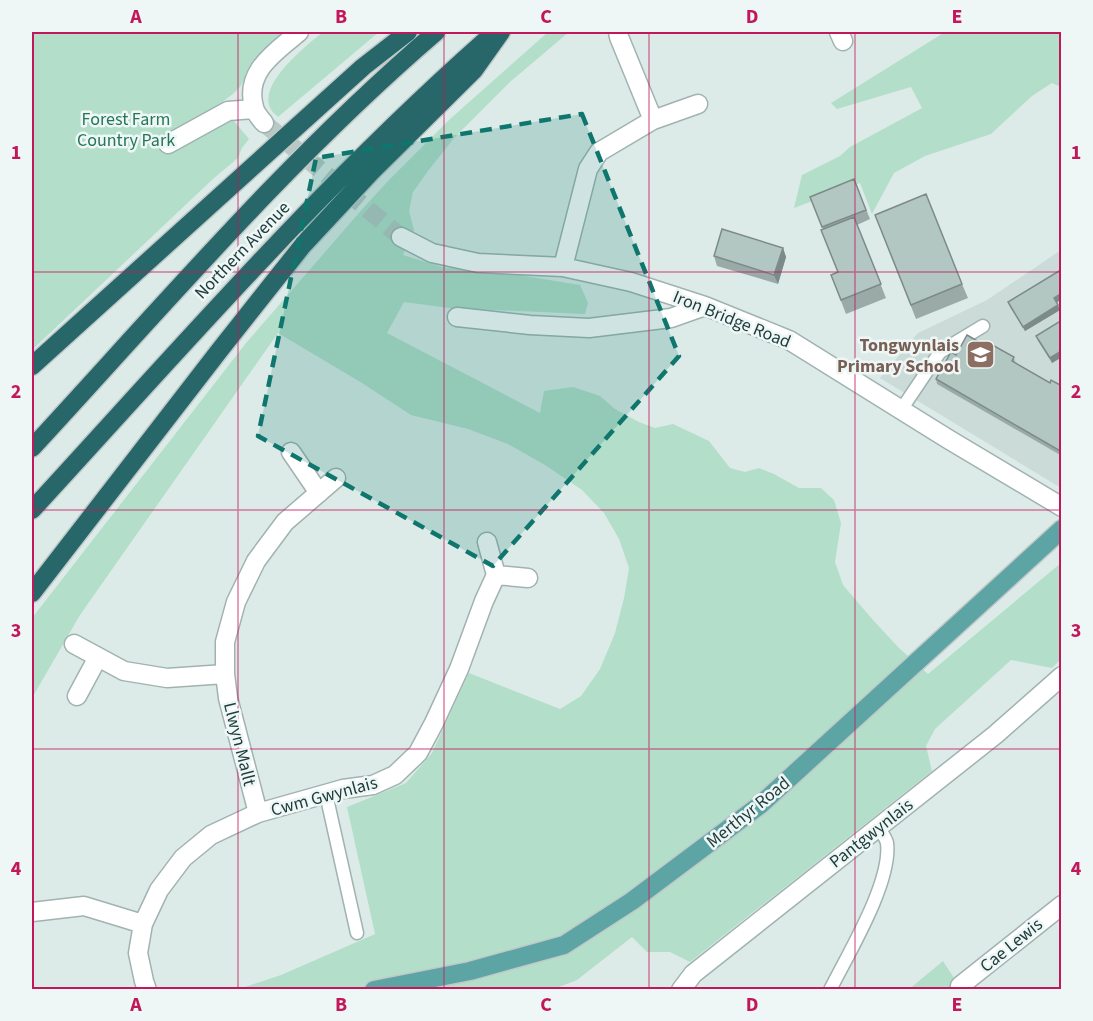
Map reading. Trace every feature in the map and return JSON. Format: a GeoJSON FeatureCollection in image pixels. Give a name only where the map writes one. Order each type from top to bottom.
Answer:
{"type":"FeatureCollection","features":[{"type":"Feature","properties":{"kind":"highway"},"geometry":{"type":"LineString","coordinates":[[32,366],[363,67],[408,32]]}},
{"type":"Feature","properties":{"kind":"highway","name":"Northern Avenue"},"geometry":{"type":"LineString","coordinates":[[32,448],[182,283],[291,169],[352,108],[436,32]]}},
{"type":"Feature","properties":{"kind":"highway","name":"Northern Avenue"},"geometry":{"type":"LineString","coordinates":[[32,510],[222,301],[302,218],[443,78],[495,32]]}},
{"type":"Feature","properties":{"kind":"highway"},"geometry":{"type":"LineString","coordinates":[[32,593],[303,245],[371,172],[474,70],[501,32]]}},
{"type":"Feature","properties":{"kind":"main road","name":"Merthyr Road"},"geometry":{"type":"LineString","coordinates":[[374,990],[470,971],[564,945],[632,901],[760,805],[1062,529]]}},
{"type":"Feature","properties":{"kind":"street"},"geometry":{"type":"LineString","coordinates":[[168,144],[228,111],[259,116],[251,91],[256,74],[266,61],[299,32]]}},
{"type":"Feature","properties":{"kind":"street"},"geometry":{"type":"LineString","coordinates":[[618,32],[653,120]]}},
{"type":"Feature","properties":{"kind":"street"},"geometry":{"type":"LineString","coordinates":[[563,267],[588,169],[599,152],[653,120],[698,105]]}},
{"type":"Feature","properties":{"kind":"street","name":"Iron Bridge Road"},"geometry":{"type":"LineString","coordinates":[[401,237],[432,253],[478,263],[563,267],[632,282],[705,306],[789,340],[1062,507]]}},
{"type":"Feature","properties":{"kind":"street"},"geometry":{"type":"LineString","coordinates":[[457,317],[530,325],[589,328],[671,318],[705,306]]}},
{"type":"Feature","properties":{"kind":"street"},"geometry":{"type":"LineString","coordinates":[[291,452],[319,493]]}},
{"type":"Feature","properties":{"kind":"street","name":"Llwyn Mallt"},"geometry":{"type":"LineString","coordinates":[[258,813],[228,698],[225,642],[236,602],[256,561],[285,522],[336,478]]}},
{"type":"Feature","properties":{"kind":"street"},"geometry":{"type":"LineString","coordinates":[[487,542],[496,575],[528,578]]}},
{"type":"Feature","properties":{"kind":"street","name":"Cwm Gwynlais"},"geometry":{"type":"LineString","coordinates":[[147,990],[138,953],[143,924],[159,890],[183,858],[211,835],[258,813],[343,789],[373,785],[395,775],[418,753],[434,723],[459,669],[496,575]]}},
{"type":"Feature","properties":{"kind":"street"},"geometry":{"type":"LineString","coordinates":[[74,644],[124,671],[167,678],[225,674]]}},
{"type":"Feature","properties":{"kind":"street"},"geometry":{"type":"LineString","coordinates":[[77,696],[98,657]]}},
{"type":"Feature","properties":{"kind":"street","name":"Pantgwynlais"},"geometry":{"type":"LineString","coordinates":[[681,990],[693,974],[995,735],[1062,676]]}},
{"type":"Feature","properties":{"kind":"street","name":"Cae Lewis"},"geometry":{"type":"LineString","coordinates":[[960,986],[1062,905]]}},
{"type":"Feature","properties":{"kind":"street"},"geometry":{"type":"LineString","coordinates":[[32,912],[84,906],[143,924]]}},
{"type":"Feature","properties":{"kind":"lane"},"geometry":{"type":"LineString","coordinates":[[902,410],[940,352],[983,326]]}},
{"type":"Feature","properties":{"kind":"lane"},"geometry":{"type":"LineString","coordinates":[[326,794],[357,933]]}},
{"type":"Feature","properties":{"kind":"lane"},"geometry":{"type":"LineString","coordinates":[[830,990],[870,910],[886,865],[887,841],[878,827]]}},
{"type":"Feature","properties":{"kind":"highlighted area"},"geometry":{"type":"Polygon","coordinates":[[[582,114],[679,356],[493,566],[258,436],[316,158],[582,114]]]}},
{"type":"Feature","properties":{"kind":"shaded area","name":"Tongwynlais Primary School"},"geometry":{"type":"Polygon","coordinates":[[[1061,250],[1061,488],[880,378],[918,333],[987,300],[1061,250]]]}},
{"type":"Feature","properties":{"kind":"green space","name":"Forest Farm Country Park"},"geometry":{"type":"Polygon","coordinates":[[[32,32],[291,32],[246,73],[239,87],[220,104],[249,139],[238,158],[32,350],[32,32]]]}},
{"type":"Feature","properties":{"kind":"green space"},"geometry":{"type":"Polygon","coordinates":[[[323,32],[379,32],[278,117],[272,111],[268,101],[276,78],[295,56],[323,32]]]}},
{"type":"Feature","properties":{"kind":"green space"},"geometry":{"type":"Polygon","coordinates":[[[548,32],[569,32],[510,82],[454,138],[413,192],[409,211],[414,230],[403,255],[442,267],[507,273],[580,285],[588,303],[585,314],[449,308],[404,302],[387,333],[540,413],[544,391],[573,387],[600,396],[615,409],[639,422],[655,428],[673,424],[709,441],[730,468],[745,472],[759,468],[799,488],[821,488],[834,500],[841,523],[835,562],[843,585],[898,647],[928,674],[1061,563],[1061,659],[1052,668],[1011,660],[935,729],[926,746],[932,771],[690,962],[670,952],[647,952],[632,937],[577,980],[554,989],[239,989],[281,975],[375,934],[347,807],[406,783],[432,753],[469,673],[560,709],[581,696],[600,669],[615,633],[624,598],[629,568],[619,539],[604,513],[582,490],[545,465],[508,444],[468,429],[411,415],[278,333],[80,615],[32,698],[32,618],[246,343],[365,206],[450,119],[548,32]]]}},
{"type":"Feature","properties":{"kind":"green space"},"geometry":{"type":"Polygon","coordinates":[[[945,32],[1061,32],[1061,87],[1052,83],[1032,96],[991,134],[925,156],[894,173],[872,214],[860,183],[794,208],[802,175],[840,156],[850,147],[922,108],[911,87],[837,109],[831,103],[945,32]]]}},
{"type":"Feature","properties":{"kind":"green space"},"geometry":{"type":"Polygon","coordinates":[[[943,961],[962,990],[908,990],[943,961]]]}},
{"type":"Feature","properties":{"kind":"building"},"geometry":{"type":"Polygon","coordinates":[[[854,179],[866,210],[822,227],[810,197],[854,179]]]}},
{"type":"Feature","properties":{"kind":"building"},"geometry":{"type":"Polygon","coordinates":[[[926,194],[962,284],[911,305],[875,215],[926,194]]]}},
{"type":"Feature","properties":{"kind":"building"},"geometry":{"type":"Polygon","coordinates":[[[854,217],[881,284],[841,300],[831,275],[838,272],[821,230],[854,217]]]}},
{"type":"Feature","properties":{"kind":"building"},"geometry":{"type":"Polygon","coordinates":[[[722,229],[783,248],[774,275],[714,256],[722,229]]]}},
{"type":"Feature","properties":{"kind":"building"},"geometry":{"type":"Polygon","coordinates":[[[1059,271],[1062,275],[1062,293],[1054,298],[1058,305],[1023,327],[1008,302],[1059,271]]]}},
{"type":"Feature","properties":{"kind":"building"},"geometry":{"type":"Polygon","coordinates":[[[1062,320],[1062,353],[1061,351],[1050,358],[1036,336],[1062,320]]]}},
{"type":"Feature","properties":{"kind":"building"},"geometry":{"type":"Polygon","coordinates":[[[967,335],[984,345],[987,342],[1014,357],[1012,361],[1050,383],[1051,380],[1062,386],[1062,452],[936,379],[951,352],[956,355],[967,335]]]}},
{"type":"Feature","properties":{"kind":"tunnel"},"geometry":{"type":"LineString","coordinates":[[264,123],[401,237]]}},
{"type":"Feature","properties":{"kind":"place","name":"Tongwynlais Primary School"},"geometry":{"type":"Point","coordinates":[980,355]}}]}
